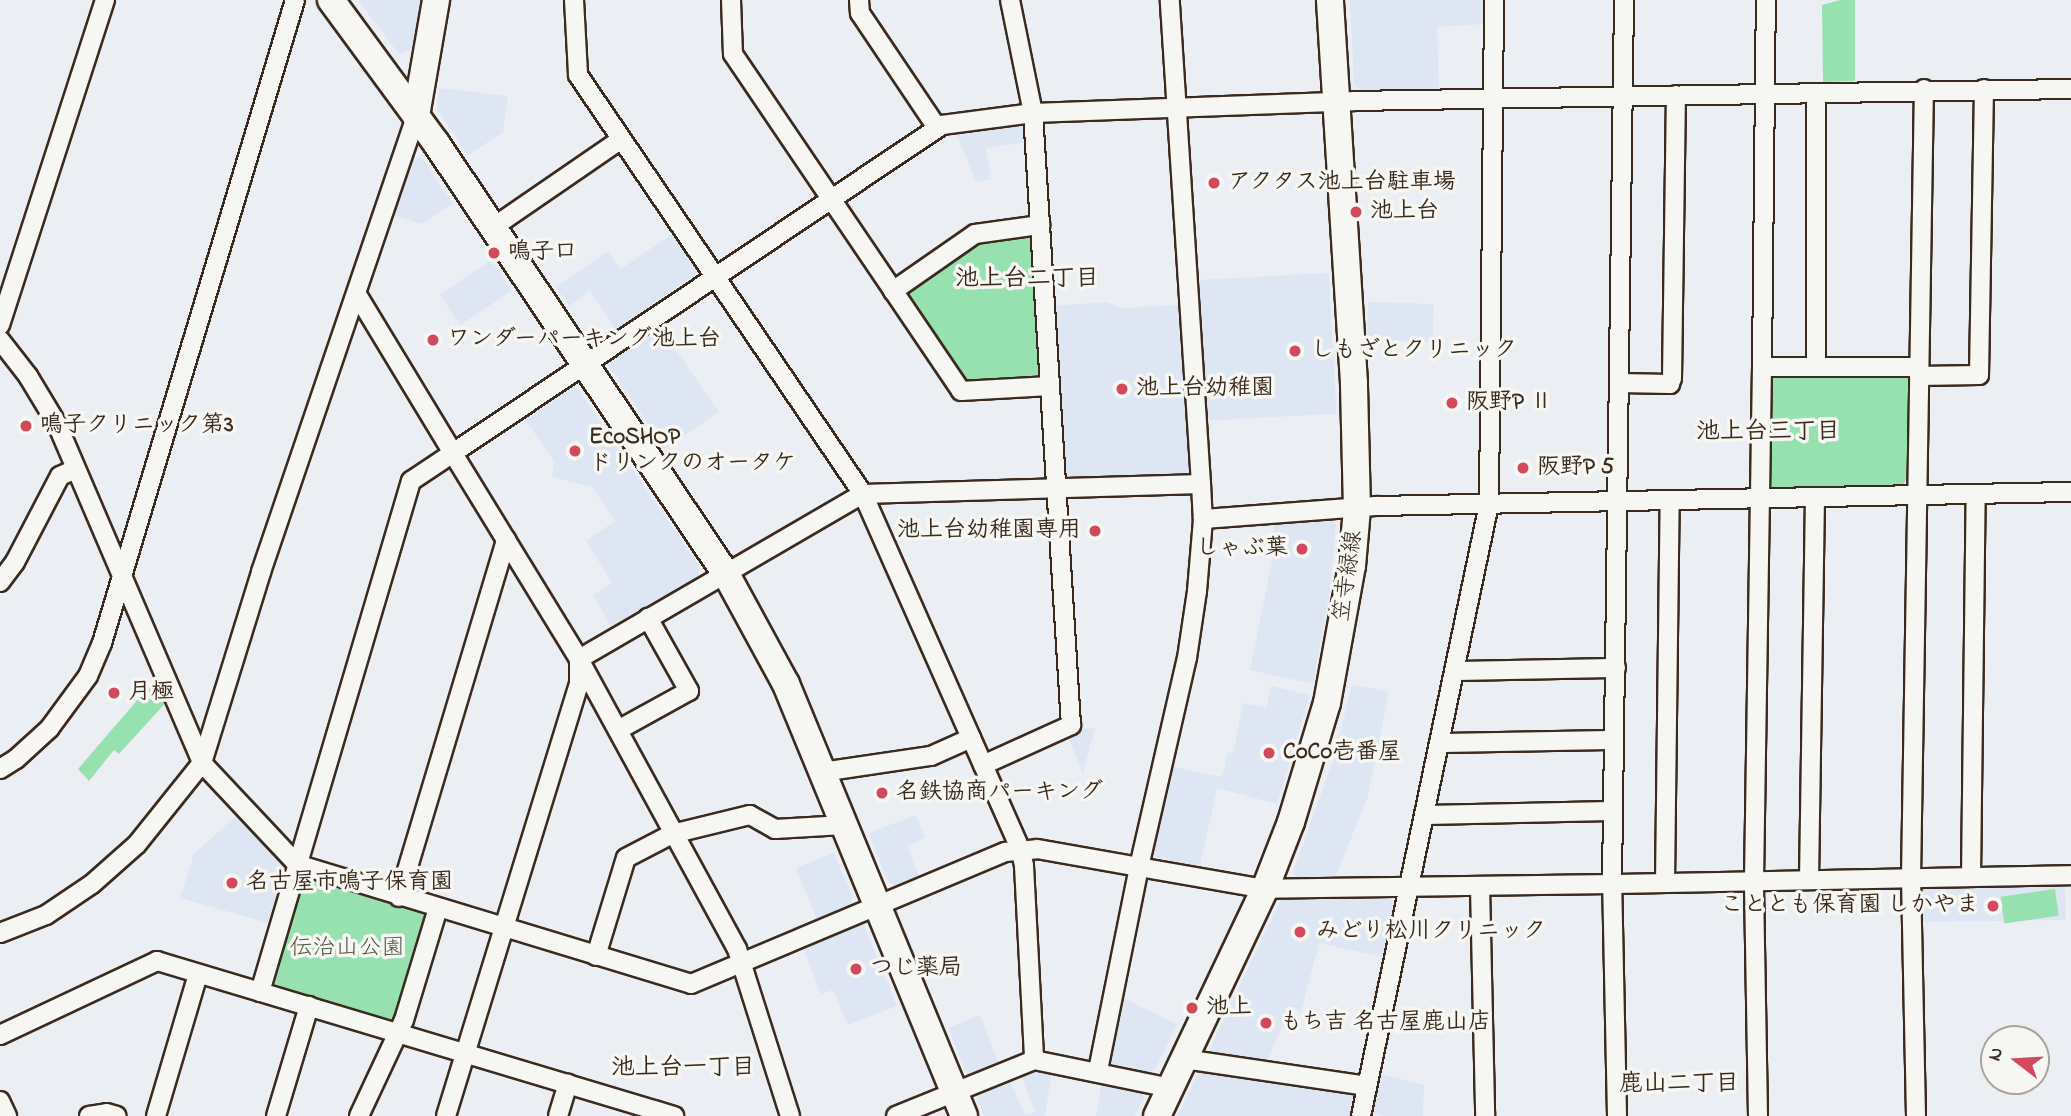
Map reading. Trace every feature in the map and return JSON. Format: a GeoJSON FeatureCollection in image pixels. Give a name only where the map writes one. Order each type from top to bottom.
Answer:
{"type":"FeatureCollection","features":[{"type":"Feature","properties":{"kind":"street"},"geometry":{"type":"LineString","coordinates":[[0,325],[105,0]]}},
{"type":"Feature","properties":{"kind":"street"},"geometry":{"type":"LineString","coordinates":[[0,769],[16,760],[49,729],[72,701],[88,676],[102,643],[295,0]]}},
{"type":"Feature","properties":{"kind":"street"},"geometry":{"type":"LineString","coordinates":[[331,0],[416,116],[726,574],[786,684],[960,1104]]}},
{"type":"Feature","properties":{"kind":"street"},"geometry":{"type":"LineString","coordinates":[[0,933],[46,915],[92,884],[137,844],[202,763],[261,572],[358,296],[416,116],[436,0]]}},
{"type":"Feature","properties":{"kind":"street"},"geometry":{"type":"LineString","coordinates":[[574,0],[578,75],[863,494],[1020,848],[1024,866],[1034,1060]]}},
{"type":"Feature","properties":{"kind":"street"},"geometry":{"type":"LineString","coordinates":[[731,0],[733,54],[961,391],[1050,386]]}},
{"type":"Feature","properties":{"kind":"street"},"geometry":{"type":"LineString","coordinates":[[859,0],[860,13],[936,126]]}},
{"type":"Feature","properties":{"kind":"street"},"geometry":{"type":"LineString","coordinates":[[983,765],[1071,725],[1033,113],[1010,0]]}},
{"type":"Feature","properties":{"kind":"street"},"geometry":{"type":"LineString","coordinates":[[1098,1071],[1139,867],[1187,658],[1197,591],[1203,519],[1170,0]]}},
{"type":"Feature","properties":{"kind":"street","name":"笠寺緑線"},"geometry":{"type":"LineString","coordinates":[[1157,1116],[1265,889],[1291,822],[1327,703],[1352,566],[1357,509],[1354,383],[1330,0]]}},
{"type":"Feature","properties":{"kind":"street"},"geometry":{"type":"LineString","coordinates":[[1361,1116],[1489,504],[1494,0]]}},
{"type":"Feature","properties":{"kind":"street"},"geometry":{"type":"LineString","coordinates":[[1617,1116],[1612,884],[1624,0]]}},
{"type":"Feature","properties":{"kind":"street"},"geometry":{"type":"LineString","coordinates":[[1758,1116],[1754,881],[1766,0]]}},
{"type":"Feature","properties":{"kind":"street"},"geometry":{"type":"LineString","coordinates":[[260,992],[411,481],[936,126],[1033,113],[1337,102],[1924,89],[2071,89]]}},
{"type":"Feature","properties":{"kind":"street"},"geometry":{"type":"LineString","coordinates":[[1916,1116],[1911,878],[1924,89]]}},
{"type":"Feature","properties":{"kind":"street"},"geometry":{"type":"LineString","coordinates":[[1762,367],[1979,375],[1984,89]]}},
{"type":"Feature","properties":{"kind":"street"},"geometry":{"type":"LineString","coordinates":[[1816,93],[1816,367]]}},
{"type":"Feature","properties":{"kind":"street"},"geometry":{"type":"LineString","coordinates":[[1620,383],[1670,384],[1672,378],[1676,95]]}},
{"type":"Feature","properties":{"kind":"street"},"geometry":{"type":"LineString","coordinates":[[492,228],[620,140]]}},
{"type":"Feature","properties":{"kind":"street"},"geometry":{"type":"LineString","coordinates":[[893,291],[975,234],[1040,225]]}},
{"type":"Feature","properties":{"kind":"street"},"geometry":{"type":"LineString","coordinates":[[358,296],[579,659],[743,961],[790,1116]]}},
{"type":"Feature","properties":{"kind":"street"},"geometry":{"type":"LineString","coordinates":[[0,340],[28,376],[57,424],[202,763],[297,864],[691,984],[1020,848],[1265,889],[2071,875]]}},
{"type":"Feature","properties":{"kind":"street"},"geometry":{"type":"LineString","coordinates":[[0,582],[15,562],[60,475],[76,468]]}},
{"type":"Feature","properties":{"kind":"street"},"geometry":{"type":"LineString","coordinates":[[579,659],[863,494],[1200,484]]}},
{"type":"Feature","properties":{"kind":"street"},"geometry":{"type":"LineString","coordinates":[[1203,519],[1489,504],[2071,492]]}},
{"type":"Feature","properties":{"kind":"street"},"geometry":{"type":"LineString","coordinates":[[1971,877],[1976,494]]}},
{"type":"Feature","properties":{"kind":"street"},"geometry":{"type":"LineString","coordinates":[[1809,879],[1815,498]]}},
{"type":"Feature","properties":{"kind":"street"},"geometry":{"type":"LineString","coordinates":[[1665,883],[1670,501]]}},
{"type":"Feature","properties":{"kind":"street"},"geometry":{"type":"LineString","coordinates":[[399,897],[506,540]]}},
{"type":"Feature","properties":{"kind":"street"},"geometry":{"type":"LineString","coordinates":[[618,730],[689,691],[648,618]]}},
{"type":"Feature","properties":{"kind":"street"},"geometry":{"type":"LineString","coordinates":[[446,1116],[579,685],[579,659]]}},
{"type":"Feature","properties":{"kind":"street"},"geometry":{"type":"LineString","coordinates":[[1454,671],[1616,668]]}},
{"type":"Feature","properties":{"kind":"street"},"geometry":{"type":"LineString","coordinates":[[822,772],[931,756],[971,738]]}},
{"type":"Feature","properties":{"kind":"street"},"geometry":{"type":"LineString","coordinates":[[1439,743],[1614,740]]}},
{"type":"Feature","properties":{"kind":"street"},"geometry":{"type":"LineString","coordinates":[[1424,815],[1613,811]]}},
{"type":"Feature","properties":{"kind":"street"},"geometry":{"type":"LineString","coordinates":[[596,956],[626,859],[672,834],[750,815],[775,828],[844,825]]}},
{"type":"Feature","properties":{"kind":"street"},"geometry":{"type":"LineString","coordinates":[[1480,887],[1485,1116]]}},
{"type":"Feature","properties":{"kind":"street"},"geometry":{"type":"LineString","coordinates":[[359,1116],[404,1020],[438,908]]}},
{"type":"Feature","properties":{"kind":"street"},"geometry":{"type":"LineString","coordinates":[[0,1035],[157,961],[568,1083],[635,1110],[674,1116]]}},
{"type":"Feature","properties":{"kind":"street"},"geometry":{"type":"LineString","coordinates":[[156,1116],[198,974]]}},
{"type":"Feature","properties":{"kind":"street"},"geometry":{"type":"LineString","coordinates":[[276,1116],[309,1006]]}},
{"type":"Feature","properties":{"kind":"street"},"geometry":{"type":"LineString","coordinates":[[1184,1059],[1367,1086]]}},
{"type":"Feature","properties":{"kind":"street"},"geometry":{"type":"LineString","coordinates":[[897,1116],[960,1104],[1034,1060],[1171,1088]]}},
{"type":"Feature","properties":{"kind":"street"},"geometry":{"type":"LineString","coordinates":[[558,1116],[568,1083]]}},
{"type":"Feature","properties":{"kind":"street"},"geometry":{"type":"LineString","coordinates":[[0,1101],[7,1116]]}},
{"type":"Feature","properties":{"kind":"street"},"geometry":{"type":"LineString","coordinates":[[89,1116],[107,1113],[117,1116]]}},
{"type":"Feature","properties":{"kind":"shaded area"},"geometry":{"type":"Polygon","coordinates":[[[358,0],[421,0],[415,49],[399,54],[358,0]]]}},
{"type":"Feature","properties":{"kind":"shaded area"},"geometry":{"type":"Polygon","coordinates":[[[1350,0],[1484,0],[1484,24],[1437,27],[1439,89],[1362,91],[1354,85],[1350,0]]]}},
{"type":"Feature","properties":{"kind":"shaded area"},"geometry":{"type":"Polygon","coordinates":[[[439,88],[508,96],[503,132],[468,155],[437,109],[439,88]]]}},
{"type":"Feature","properties":{"kind":"shaded area"},"geometry":{"type":"Polygon","coordinates":[[[1020,121],[1027,127],[1028,142],[986,148],[991,179],[976,182],[955,129],[1020,121]]]}},
{"type":"Feature","properties":{"kind":"shaded area"},"geometry":{"type":"Polygon","coordinates":[[[422,158],[453,204],[421,224],[391,214],[410,159],[422,158]]]}},
{"type":"Feature","properties":{"kind":"shaded area"},"geometry":{"type":"Polygon","coordinates":[[[675,232],[698,266],[696,274],[616,330],[590,291],[569,306],[556,287],[608,251],[621,269],[675,232]]]}},
{"type":"Feature","properties":{"kind":"shaded area"},"geometry":{"type":"Polygon","coordinates":[[[491,260],[512,291],[460,325],[440,295],[491,260]]]}},
{"type":"Feature","properties":{"kind":"shaded area"},"geometry":{"type":"Polygon","coordinates":[[[1329,273],[1336,414],[1204,421],[1196,280],[1329,273]]]}},
{"type":"Feature","properties":{"kind":"shaded area","name":"池上台幼稚園"},"geometry":{"type":"Polygon","coordinates":[[[1107,302],[1121,308],[1182,305],[1192,470],[1187,476],[1071,481],[1062,473],[1051,306],[1107,302]]]}},
{"type":"Feature","properties":{"kind":"shaded area"},"geometry":{"type":"Polygon","coordinates":[[[1368,302],[1434,304],[1433,342],[1367,340],[1368,302]]]}},
{"type":"Feature","properties":{"kind":"shaded area"},"geometry":{"type":"Polygon","coordinates":[[[657,323],[719,412],[665,449],[608,365],[610,356],[657,323]]]}},
{"type":"Feature","properties":{"kind":"shaded area"},"geometry":{"type":"Polygon","coordinates":[[[569,383],[575,385],[700,568],[697,578],[611,626],[593,595],[612,583],[586,541],[615,521],[592,487],[552,477],[554,461],[522,415],[569,383]]]}},
{"type":"Feature","properties":{"kind":"shaded area"},"geometry":{"type":"Polygon","coordinates":[[[1329,519],[1336,524],[1330,590],[1313,684],[1250,670],[1272,562],[1274,523],[1329,519]]]}},
{"type":"Feature","properties":{"kind":"shaded area"},"geometry":{"type":"Polygon","coordinates":[[[1352,684],[1389,692],[1368,796],[1334,881],[1300,882],[1293,872],[1335,755],[1352,684]]]}},
{"type":"Feature","properties":{"kind":"shaded area"},"geometry":{"type":"Polygon","coordinates":[[[1271,686],[1310,695],[1277,804],[1217,788],[1200,866],[1155,857],[1151,850],[1169,766],[1222,777],[1228,752],[1233,753],[1243,703],[1266,708],[1271,686]]]}},
{"type":"Feature","properties":{"kind":"shaded area"},"geometry":{"type":"Polygon","coordinates":[[[1095,728],[1083,773],[1067,734],[1079,729],[1095,728]]]}},
{"type":"Feature","properties":{"kind":"shaded area","name":"名古屋市鳴子保育園"},"geometry":{"type":"Polygon","coordinates":[[[238,814],[282,861],[285,868],[268,923],[180,898],[194,854],[238,814]]]}},
{"type":"Feature","properties":{"kind":"shaded area"},"geometry":{"type":"Polygon","coordinates":[[[916,815],[925,838],[907,846],[919,877],[896,886],[888,882],[869,833],[916,815]]]}},
{"type":"Feature","properties":{"kind":"shaded area"},"geometry":{"type":"Polygon","coordinates":[[[834,853],[853,897],[851,905],[817,919],[796,868],[834,853]]]}},
{"type":"Feature","properties":{"kind":"shaded area","name":"こととも保育園 しかやま"},"geometry":{"type":"Polygon","coordinates":[[[2058,882],[2065,888],[2066,920],[1920,922],[1919,892],[1926,885],[2058,882]]]}},
{"type":"Feature","properties":{"kind":"shaded area"},"geometry":{"type":"Polygon","coordinates":[[[1388,896],[1394,902],[1382,957],[1319,943],[1301,1012],[1291,1006],[1266,1064],[1214,1057],[1210,1048],[1280,901],[1285,898],[1388,896]]]}},
{"type":"Feature","properties":{"kind":"shaded area"},"geometry":{"type":"Polygon","coordinates":[[[857,922],[864,925],[897,1006],[848,1025],[833,990],[821,994],[802,945],[857,922]]]}},
{"type":"Feature","properties":{"kind":"shaded area"},"geometry":{"type":"Polygon","coordinates":[[[1120,997],[1177,1024],[1156,1068],[1149,1073],[1112,1065],[1107,1057],[1120,997]]]}},
{"type":"Feature","properties":{"kind":"shaded area"},"geometry":{"type":"Polygon","coordinates":[[[980,1015],[1000,1066],[973,1077],[967,1074],[948,1028],[980,1015]]]}},
{"type":"Feature","properties":{"kind":"shaded area"},"geometry":{"type":"Polygon","coordinates":[[[1034,1068],[1052,1071],[1045,1116],[984,1116],[977,1098],[980,1090],[1009,1078],[1025,1115],[1035,1112],[1020,1073],[1034,1068]]]}},
{"type":"Feature","properties":{"kind":"shaded area"},"geometry":{"type":"Polygon","coordinates":[[[1205,1071],[1349,1091],[1353,1097],[1349,1116],[1178,1116],[1197,1075],[1205,1071]]]}},
{"type":"Feature","properties":{"kind":"shaded area"},"geometry":{"type":"Polygon","coordinates":[[[1377,1073],[1424,1085],[1423,1116],[1383,1116],[1369,1113],[1377,1073]]]}},
{"type":"Feature","properties":{"kind":"shaded area"},"geometry":{"type":"Polygon","coordinates":[[[1102,1082],[1140,1090],[1144,1097],[1135,1116],[1096,1116],[1102,1082]]]}},
{"type":"Feature","properties":{"kind":"green space"},"geometry":{"type":"Polygon","coordinates":[[[1840,0],[1855,0],[1855,81],[1823,82],[1822,5],[1840,0]]]}},
{"type":"Feature","properties":{"kind":"green space"},"geometry":{"type":"Polygon","coordinates":[[[1027,231],[1034,237],[1043,373],[1037,380],[969,384],[962,381],[904,295],[906,286],[976,239],[1027,231]]]}},
{"type":"Feature","properties":{"kind":"green space"},"geometry":{"type":"Polygon","coordinates":[[[1775,371],[1901,372],[1908,378],[1907,479],[1899,489],[1779,492],[1768,484],[1769,381],[1775,371]]]}},
{"type":"Feature","properties":{"kind":"green space"},"geometry":{"type":"Polygon","coordinates":[[[158,676],[168,700],[119,754],[114,750],[89,781],[78,769],[158,676]]]}},
{"type":"Feature","properties":{"kind":"green space","name":"伝治山公園"},"geometry":{"type":"Polygon","coordinates":[[[308,876],[425,911],[431,919],[400,1019],[393,1024],[274,988],[271,980],[301,880],[308,876]]]}},
{"type":"Feature","properties":{"kind":"green space"},"geometry":{"type":"Polygon","coordinates":[[[2055,889],[2059,916],[2004,923],[2001,897],[2055,889]]]}},
{"type":"Feature","properties":{"kind":"place","name":"アクタス池上台駐車場"},"geometry":{"type":"Point","coordinates":[1214,183]}},
{"type":"Feature","properties":{"kind":"place","name":"池上台"},"geometry":{"type":"Point","coordinates":[1356,212]}},
{"type":"Feature","properties":{"kind":"place","name":"鳴子口"},"geometry":{"type":"Point","coordinates":[494,253]}},
{"type":"Feature","properties":{"kind":"place","name":"ワンダーパーキング池上台"},"geometry":{"type":"Point","coordinates":[433,340]}},
{"type":"Feature","properties":{"kind":"place","name":"しもざとクリニック"},"geometry":{"type":"Point","coordinates":[1295,351]}},
{"type":"Feature","properties":{"kind":"place","name":"池上台幼稚園"},"geometry":{"type":"Point","coordinates":[1122,389]}},
{"type":"Feature","properties":{"kind":"place","name":"阪野P Ⅱ"},"geometry":{"type":"Point","coordinates":[1452,403]}},
{"type":"Feature","properties":{"kind":"place","name":"鳴子クリニック第3"},"geometry":{"type":"Point","coordinates":[26,426]}},
{"type":"Feature","properties":{"kind":"place","name":"EcoSHOP ドリンクのオータケ"},"geometry":{"type":"Point","coordinates":[575,451]}},
{"type":"Feature","properties":{"kind":"place","name":"阪野P 5"},"geometry":{"type":"Point","coordinates":[1523,468]}},
{"type":"Feature","properties":{"kind":"place","name":"池上台幼稚園専用"},"geometry":{"type":"Point","coordinates":[1095,531]}},
{"type":"Feature","properties":{"kind":"place","name":"しゃぶ葉"},"geometry":{"type":"Point","coordinates":[1302,549]}},
{"type":"Feature","properties":{"kind":"place","name":"月極"},"geometry":{"type":"Point","coordinates":[114,693]}},
{"type":"Feature","properties":{"kind":"place","name":"CoCo壱番屋"},"geometry":{"type":"Point","coordinates":[1269,753]}},
{"type":"Feature","properties":{"kind":"place","name":"名鉄協商パーキング"},"geometry":{"type":"Point","coordinates":[882,793]}},
{"type":"Feature","properties":{"kind":"place","name":"名古屋市鳴子保育園"},"geometry":{"type":"Point","coordinates":[232,883]}},
{"type":"Feature","properties":{"kind":"place","name":"こととも保育園 しかやま"},"geometry":{"type":"Point","coordinates":[1993,906]}},
{"type":"Feature","properties":{"kind":"place","name":"みどり松川クリニック"},"geometry":{"type":"Point","coordinates":[1300,932]}},
{"type":"Feature","properties":{"kind":"place","name":"つじ薬局"},"geometry":{"type":"Point","coordinates":[856,969]}},
{"type":"Feature","properties":{"kind":"place","name":"池上"},"geometry":{"type":"Point","coordinates":[1192,1008]}},
{"type":"Feature","properties":{"kind":"place","name":"もち吉 名古屋鹿山店"},"geometry":{"type":"Point","coordinates":[1266,1023]}},
{"type":"Feature","properties":{"kind":"district","name":"池上台二丁目"},"geometry":{"type":"Point","coordinates":[1027,280]}},
{"type":"Feature","properties":{"kind":"district","name":"池上台三丁目"},"geometry":{"type":"Point","coordinates":[1768,433]}},
{"type":"Feature","properties":{"kind":"district","name":"池上台一丁目"},"geometry":{"type":"Point","coordinates":[683,1069]}},
{"type":"Feature","properties":{"kind":"district","name":"鹿山二丁目"},"geometry":{"type":"Point","coordinates":[1679,1085]}}]}
